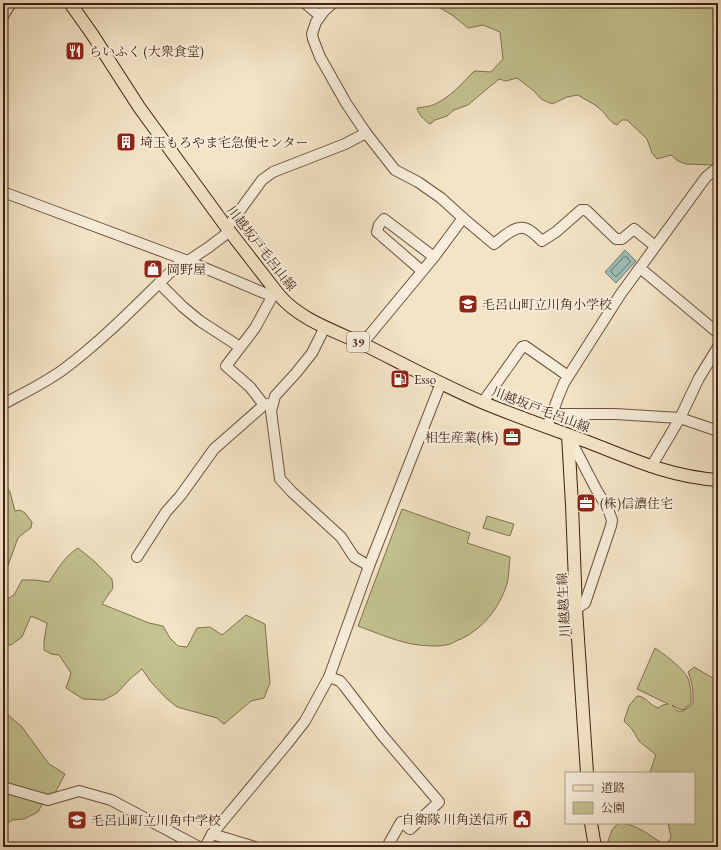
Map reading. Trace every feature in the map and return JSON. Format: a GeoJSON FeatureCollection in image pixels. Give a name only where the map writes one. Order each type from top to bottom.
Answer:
{"type":"FeatureCollection","features":[{"type":"Feature","properties":{"kind":"main road","name":"川越坂戸毛呂山線"},"geometry":{"type":"LineString","coordinates":[[70,3],[151,124],[276,295],[298,313],[441,383],[522,418],[651,467],[691,477],[718,480]]}},
{"type":"Feature","properties":{"kind":"main road","name":"川越越生線"},"geometry":{"type":"LineString","coordinates":[[568,435],[576,609],[587,772]]}},
{"type":"Feature","properties":{"kind":"main road"},"geometry":{"type":"LineString","coordinates":[[591,824],[595,847]]}},
{"type":"Feature","properties":{"kind":"street"},"geometry":{"type":"LineString","coordinates":[[3,16],[11,3]]}},
{"type":"Feature","properties":{"kind":"street"},"geometry":{"type":"LineString","coordinates":[[305,3],[320,16]]}},
{"type":"Feature","properties":{"kind":"street"},"geometry":{"type":"LineString","coordinates":[[333,3],[316,22],[312,34],[315,46],[346,103],[366,134],[395,170],[418,182],[445,201],[494,244],[517,228],[525,228],[542,241],[556,232],[581,210],[586,210],[616,239],[622,239],[634,229],[655,246]]}},
{"type":"Feature","properties":{"kind":"street"},"geometry":{"type":"LineString","coordinates":[[3,404],[37,386],[63,369],[99,340],[159,283],[186,260],[209,247],[229,229],[262,180],[273,172],[345,144],[366,134]]}},
{"type":"Feature","properties":{"kind":"street"},"geometry":{"type":"LineString","coordinates":[[547,427],[551,414],[568,376],[620,295],[706,177],[718,167]]}},
{"type":"Feature","properties":{"kind":"street"},"geometry":{"type":"LineString","coordinates":[[3,192],[186,260],[269,294],[276,295],[255,328],[226,366],[269,404],[280,479],[341,537],[354,557],[369,566]]}},
{"type":"Feature","properties":{"kind":"street"},"geometry":{"type":"LineString","coordinates":[[362,344],[434,257],[463,218]]}},
{"type":"Feature","properties":{"kind":"street"},"geometry":{"type":"LineString","coordinates":[[422,271],[377,232],[379,225],[384,219],[434,257]]}},
{"type":"Feature","properties":{"kind":"street"},"geometry":{"type":"LineString","coordinates":[[640,268],[718,333]]}},
{"type":"Feature","properties":{"kind":"street"},"geometry":{"type":"LineString","coordinates":[[159,283],[183,307],[200,321],[240,347]]}},
{"type":"Feature","properties":{"kind":"street"},"geometry":{"type":"LineString","coordinates":[[137,557],[166,512],[181,495],[214,449],[269,404],[312,353],[325,327]]}},
{"type":"Feature","properties":{"kind":"street"},"geometry":{"type":"LineString","coordinates":[[483,402],[525,346],[568,376]]}},
{"type":"Feature","properties":{"kind":"street"},"geometry":{"type":"LineString","coordinates":[[651,467],[680,418],[699,378],[718,347]]}},
{"type":"Feature","properties":{"kind":"street"},"geometry":{"type":"LineString","coordinates":[[204,847],[212,834],[305,721],[329,677],[369,566],[441,383]]}},
{"type":"Feature","properties":{"kind":"street"},"geometry":{"type":"LineString","coordinates":[[551,414],[615,414],[680,418],[718,431]]}},
{"type":"Feature","properties":{"kind":"street"},"geometry":{"type":"LineString","coordinates":[[568,435],[608,509],[612,520],[585,603],[576,609]]}},
{"type":"Feature","properties":{"kind":"street"},"geometry":{"type":"LineString","coordinates":[[329,677],[340,681],[382,735],[439,802],[410,829],[401,822],[387,847]]}},
{"type":"Feature","properties":{"kind":"street"},"geometry":{"type":"LineString","coordinates":[[3,787],[48,800],[79,791],[111,800],[199,847]]}},
{"type":"Feature","properties":{"kind":"street"},"geometry":{"type":"LineString","coordinates":[[212,834],[255,847]]}},
{"type":"Feature","properties":{"kind":"green space"},"geometry":{"type":"Polygon","coordinates":[[[432,3],[718,3],[718,164],[686,164],[678,161],[671,155],[657,159],[652,153],[647,139],[627,120],[622,120],[617,125],[612,122],[598,107],[578,95],[567,97],[552,104],[541,99],[534,91],[517,78],[506,81],[499,79],[468,105],[454,110],[447,116],[435,120],[430,124],[422,117],[417,108],[431,106],[439,102],[454,91],[473,72],[491,72],[503,59],[500,32],[483,25],[468,28],[452,15],[432,3]]]}},
{"type":"Feature","properties":{"kind":"green space"},"geometry":{"type":"Polygon","coordinates":[[[3,481],[10,492],[15,511],[20,510],[25,513],[32,522],[31,528],[18,538],[3,579],[3,481]]]}},
{"type":"Feature","properties":{"kind":"green space"},"geometry":{"type":"Polygon","coordinates":[[[402,509],[470,533],[467,543],[510,557],[507,584],[495,609],[477,629],[450,644],[434,646],[412,644],[358,626],[402,509]]]}},
{"type":"Feature","properties":{"kind":"green space"},"geometry":{"type":"Polygon","coordinates":[[[487,516],[514,524],[510,536],[483,528],[487,516]]]}},
{"type":"Feature","properties":{"kind":"green space"},"geometry":{"type":"Polygon","coordinates":[[[78,548],[112,579],[113,588],[102,604],[149,623],[163,626],[170,638],[178,646],[187,647],[197,628],[210,627],[222,635],[246,615],[265,624],[270,683],[264,698],[251,701],[224,724],[217,718],[177,707],[151,682],[142,669],[117,693],[104,700],[83,699],[66,688],[71,673],[59,655],[51,654],[44,650],[47,623],[31,616],[22,637],[11,645],[3,644],[4,601],[14,595],[22,580],[49,582],[65,559],[78,548]]]}},
{"type":"Feature","properties":{"kind":"green space"},"geometry":{"type":"Polygon","coordinates":[[[655,648],[679,667],[689,681],[691,689],[691,703],[683,710],[672,705],[676,710],[680,712],[693,704],[692,684],[688,672],[694,667],[718,681],[718,847],[606,847],[612,830],[617,824],[631,825],[666,846],[671,837],[668,824],[695,824],[695,772],[650,772],[656,755],[639,741],[632,729],[624,721],[629,706],[637,696],[643,697],[658,708],[668,704],[637,689],[655,648]]]}},
{"type":"Feature","properties":{"kind":"green space"},"geometry":{"type":"Polygon","coordinates":[[[3,711],[22,727],[49,764],[65,774],[55,793],[44,801],[38,812],[24,819],[12,820],[3,827],[3,711]]]}},
{"type":"Feature","properties":{"kind":"water"},"geometry":{"type":"Polygon","coordinates":[[[625,250],[636,261],[616,283],[605,272],[625,250]]]}},
{"type":"Feature","properties":{"kind":"place","name":"らいふく (大衆食堂)"},"geometry":{"type":"Point","coordinates":[75,51]}},
{"type":"Feature","properties":{"kind":"place","name":"埼玉もろやま宅急便センター"},"geometry":{"type":"Point","coordinates":[126,142]}},
{"type":"Feature","properties":{"kind":"place","name":"岡野屋"},"geometry":{"type":"Point","coordinates":[153,269]}},
{"type":"Feature","properties":{"kind":"place","name":"毛呂山町立川角小学校"},"geometry":{"type":"Point","coordinates":[468,304]}},
{"type":"Feature","properties":{"kind":"place","name":"Esso"},"geometry":{"type":"Point","coordinates":[400,379]}},
{"type":"Feature","properties":{"kind":"place","name":"相生産業(株)"},"geometry":{"type":"Point","coordinates":[512,437]}},
{"type":"Feature","properties":{"kind":"place","name":"(株)信濃住宅"},"geometry":{"type":"Point","coordinates":[586,503]}},
{"type":"Feature","properties":{"kind":"place","name":"自衛隊 川角送信所"},"geometry":{"type":"Point","coordinates":[522,819]}},
{"type":"Feature","properties":{"kind":"place","name":"毛呂山町立川角中学校"},"geometry":{"type":"Point","coordinates":[77,820]}}]}
